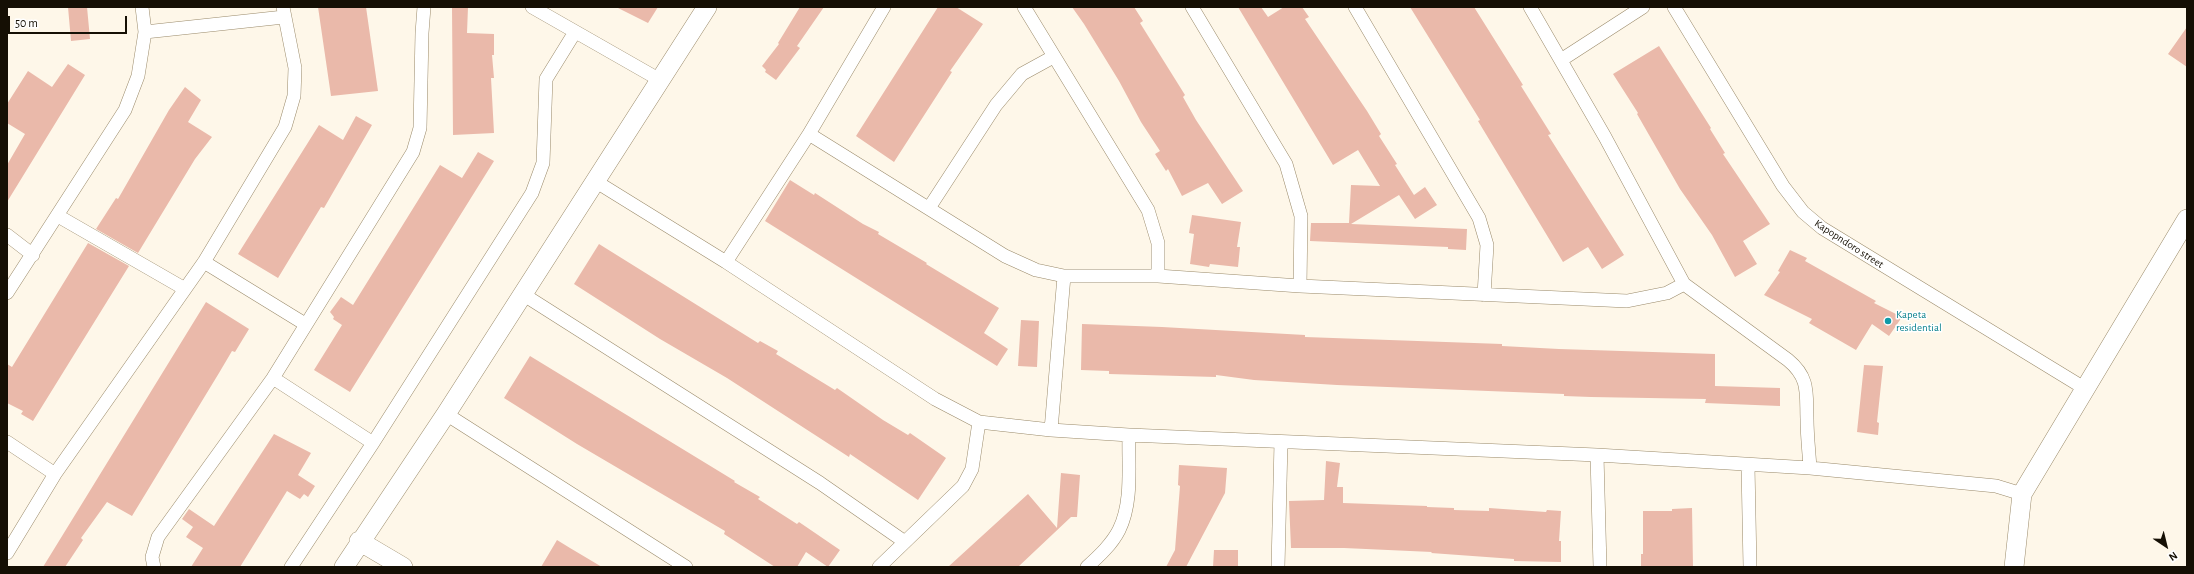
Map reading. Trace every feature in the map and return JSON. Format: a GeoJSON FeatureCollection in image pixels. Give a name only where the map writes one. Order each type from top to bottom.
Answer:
{"type":"FeatureCollection","features":[{"type":"Feature","properties":{"kind":"street"},"geometry":{"type":"LineString","coordinates":[[7,293],[33,255],[125,110],[138,76],[145,32],[142,7]]}},
{"type":"Feature","properties":{"kind":"street"},"geometry":{"type":"LineString","coordinates":[[154,567],[152,557],[158,537],[273,378],[305,324],[403,171],[413,152],[420,128],[424,7]]}},
{"type":"Feature","properties":{"kind":"street"},"geometry":{"type":"LineString","coordinates":[[532,7],[660,80]]}},
{"type":"Feature","properties":{"kind":"street"},"geometry":{"type":"LineString","coordinates":[[344,567],[359,541],[446,414],[521,293],[595,182],[707,7]]}},
{"type":"Feature","properties":{"kind":"street"},"geometry":{"type":"LineString","coordinates":[[726,262],[809,134],[884,7]]}},
{"type":"Feature","properties":{"kind":"street"},"geometry":{"type":"LineString","coordinates":[[1024,7],[1053,57],[1148,210],[1158,242],[1158,276]]}},
{"type":"Feature","properties":{"kind":"street"},"geometry":{"type":"LineString","coordinates":[[1192,7],[1286,164],[1301,216],[1300,286]]}},
{"type":"Feature","properties":{"kind":"street"},"geometry":{"type":"LineString","coordinates":[[1355,7],[1479,218],[1487,244],[1484,295]]}},
{"type":"Feature","properties":{"kind":"street"},"geometry":{"type":"LineString","coordinates":[[1530,7],[1561,60],[1684,284],[1797,367],[1803,377],[1808,397],[1807,418],[1810,468]]}},
{"type":"Feature","properties":{"kind":"street"},"geometry":{"type":"LineString","coordinates":[[1561,60],[1643,7]]}},
{"type":"Feature","properties":{"kind":"street","name":"Kapopndoro street"},"geometry":{"type":"LineString","coordinates":[[1674,7],[1783,186],[1803,212],[1822,228],[2084,388]]}},
{"type":"Feature","properties":{"kind":"street"},"geometry":{"type":"LineString","coordinates":[[7,552],[55,474],[204,262],[285,127],[294,96],[295,68],[284,12],[145,32]]}},
{"type":"Feature","properties":{"kind":"street"},"geometry":{"type":"LineString","coordinates":[[291,567],[373,443],[532,193],[544,163],[546,79],[575,32]]}},
{"type":"Feature","properties":{"kind":"street"},"geometry":{"type":"LineString","coordinates":[[929,208],[996,105],[1022,74],[1053,57]]}},
{"type":"Feature","properties":{"kind":"street"},"geometry":{"type":"LineString","coordinates":[[809,134],[1005,256],[1036,270],[1064,276],[1158,276],[1300,286],[1627,301],[1667,293],[1684,284]]}},
{"type":"Feature","properties":{"kind":"street"},"geometry":{"type":"LineString","coordinates":[[595,182],[726,262],[935,400],[979,422],[1051,430],[1129,435],[1597,455],[1748,466],[1810,468],[1996,486],[2022,494]]}},
{"type":"Feature","properties":{"kind":"street"},"geometry":{"type":"LineString","coordinates":[[58,216],[185,289]]}},
{"type":"Feature","properties":{"kind":"street"},"geometry":{"type":"LineString","coordinates":[[2014,567],[2022,494],[2084,388],[2187,219]]}},
{"type":"Feature","properties":{"kind":"street"},"geometry":{"type":"LineString","coordinates":[[7,235],[33,255]]}},
{"type":"Feature","properties":{"kind":"street"},"geometry":{"type":"LineString","coordinates":[[204,262],[305,324]]}},
{"type":"Feature","properties":{"kind":"street"},"geometry":{"type":"LineString","coordinates":[[1051,430],[1064,276]]}},
{"type":"Feature","properties":{"kind":"street"},"geometry":{"type":"LineString","coordinates":[[521,293],[820,483],[905,542]]}},
{"type":"Feature","properties":{"kind":"street"},"geometry":{"type":"LineString","coordinates":[[273,378],[373,443]]}},
{"type":"Feature","properties":{"kind":"street"},"geometry":{"type":"LineString","coordinates":[[446,414],[686,567]]}},
{"type":"Feature","properties":{"kind":"street"},"geometry":{"type":"LineString","coordinates":[[879,567],[963,486],[972,469],[979,422]]}},
{"type":"Feature","properties":{"kind":"street"},"geometry":{"type":"LineString","coordinates":[[1087,567],[1105,550],[1119,530],[1127,506],[1129,435]]}},
{"type":"Feature","properties":{"kind":"street"},"geometry":{"type":"LineString","coordinates":[[7,442],[55,474]]}},
{"type":"Feature","properties":{"kind":"street"},"geometry":{"type":"LineString","coordinates":[[1278,567],[1281,442]]}},
{"type":"Feature","properties":{"kind":"street"},"geometry":{"type":"LineString","coordinates":[[1597,455],[1600,567]]}},
{"type":"Feature","properties":{"kind":"street"},"geometry":{"type":"LineString","coordinates":[[1748,466],[1750,567]]}},
{"type":"Feature","properties":{"kind":"street"},"geometry":{"type":"LineString","coordinates":[[359,541],[403,567]]}},
{"type":"Feature","properties":{"kind":"building"},"geometry":{"type":"Polygon","coordinates":[[[68,7],[87,7],[90,39],[71,41],[68,7]]]}},
{"type":"Feature","properties":{"kind":"building"},"geometry":{"type":"Polygon","coordinates":[[[318,7],[366,7],[378,91],[331,96],[318,7]]]}},
{"type":"Feature","properties":{"kind":"building"},"geometry":{"type":"Polygon","coordinates":[[[452,7],[468,7],[467,33],[494,34],[494,55],[492,55],[494,78],[491,78],[494,133],[453,135],[452,7]]]}},
{"type":"Feature","properties":{"kind":"building"},"geometry":{"type":"Polygon","coordinates":[[[616,7],[658,7],[648,23],[616,7]]]}},
{"type":"Feature","properties":{"kind":"building"},"geometry":{"type":"Polygon","coordinates":[[[800,7],[824,7],[797,46],[800,48],[776,80],[765,72],[766,70],[762,66],[779,44],[778,43],[800,7]]]}},
{"type":"Feature","properties":{"kind":"building"},"geometry":{"type":"Polygon","coordinates":[[[938,7],[956,7],[983,24],[950,71],[952,72],[894,162],[856,136],[938,7]]]}},
{"type":"Feature","properties":{"kind":"building"},"geometry":{"type":"Polygon","coordinates":[[[1072,7],[1134,7],[1143,21],[1140,23],[1185,95],[1183,97],[1196,120],[1243,191],[1222,204],[1208,183],[1182,196],[1168,169],[1166,171],[1155,154],[1160,151],[1141,122],[1119,81],[1072,7]]]}},
{"type":"Feature","properties":{"kind":"building"},"geometry":{"type":"Polygon","coordinates":[[[1238,7],[1261,7],[1268,17],[1284,7],[1302,7],[1309,17],[1305,19],[1367,111],[1381,134],[1379,136],[1397,164],[1395,165],[1414,195],[1425,187],[1437,205],[1415,219],[1399,195],[1351,224],[1467,229],[1466,250],[1448,249],[1448,247],[1310,241],[1311,223],[1349,223],[1351,185],[1380,186],[1358,150],[1333,165],[1238,7]]]}},
{"type":"Feature","properties":{"kind":"building"},"geometry":{"type":"Polygon","coordinates":[[[1410,7],[1474,7],[1523,85],[1521,86],[1551,134],[1548,135],[1624,255],[1602,269],[1588,247],[1563,262],[1478,121],[1480,120],[1410,7]]]}},
{"type":"Feature","properties":{"kind":"building"},"geometry":{"type":"Polygon","coordinates":[[[2187,27],[2187,67],[2168,54],[2187,27]]]}},
{"type":"Feature","properties":{"kind":"building"},"geometry":{"type":"Polygon","coordinates":[[[1659,46],[1711,128],[1710,129],[1725,153],[1723,154],[1770,224],[1743,241],[1757,264],[1735,277],[1712,235],[1680,189],[1637,114],[1638,113],[1613,74],[1659,46]]]}},
{"type":"Feature","properties":{"kind":"building"},"geometry":{"type":"Polygon","coordinates":[[[68,64],[85,75],[7,202],[7,165],[25,134],[7,123],[7,104],[28,71],[52,87],[68,64]]]}},
{"type":"Feature","properties":{"kind":"building"},"geometry":{"type":"Polygon","coordinates":[[[185,87],[201,100],[188,122],[212,137],[195,159],[138,253],[96,229],[116,198],[118,199],[169,110],[185,87]]]}},
{"type":"Feature","properties":{"kind":"building"},"geometry":{"type":"Polygon","coordinates":[[[356,116],[372,125],[324,208],[321,207],[278,278],[238,254],[319,125],[343,140],[356,116]]]}},
{"type":"Feature","properties":{"kind":"building"},"geometry":{"type":"Polygon","coordinates":[[[478,152],[494,161],[350,392],[314,370],[342,325],[333,319],[334,317],[330,312],[341,297],[353,305],[440,165],[462,178],[478,152]]]}},
{"type":"Feature","properties":{"kind":"building"},"geometry":{"type":"Polygon","coordinates":[[[790,180],[814,195],[815,193],[863,224],[879,232],[878,234],[999,308],[984,333],[1008,349],[997,366],[765,221],[790,180]]]}},
{"type":"Feature","properties":{"kind":"building"},"geometry":{"type":"Polygon","coordinates":[[[1192,215],[1241,222],[1237,247],[1240,247],[1238,267],[1210,264],[1209,267],[1190,264],[1194,234],[1189,233],[1192,215]]]}},
{"type":"Feature","properties":{"kind":"building"},"geometry":{"type":"Polygon","coordinates":[[[88,243],[129,266],[33,421],[21,414],[23,411],[7,403],[7,364],[12,367],[88,243]]]}},
{"type":"Feature","properties":{"kind":"building"},"geometry":{"type":"Polygon","coordinates":[[[599,244],[758,343],[760,341],[778,351],[776,354],[835,390],[837,388],[883,420],[908,435],[910,433],[946,458],[918,500],[850,454],[849,457],[727,378],[660,339],[574,284],[599,244]]]}},
{"type":"Feature","properties":{"kind":"building"},"geometry":{"type":"Polygon","coordinates":[[[1790,250],[1807,258],[1805,261],[1876,301],[1874,303],[1902,317],[1889,336],[1872,324],[1856,350],[1809,323],[1812,319],[1764,295],[1780,272],[1778,271],[1790,250]]]}},
{"type":"Feature","properties":{"kind":"building"},"geometry":{"type":"Polygon","coordinates":[[[206,302],[249,329],[235,352],[232,351],[132,516],[107,502],[81,538],[83,540],[65,567],[43,567],[206,302]]]}},
{"type":"Feature","properties":{"kind":"building"},"geometry":{"type":"Polygon","coordinates":[[[1021,320],[1039,321],[1037,367],[1018,366],[1021,320]]]}},
{"type":"Feature","properties":{"kind":"building"},"geometry":{"type":"Polygon","coordinates":[[[1082,324],[1305,335],[1305,337],[1502,344],[1502,346],[1559,349],[1715,354],[1715,386],[1780,388],[1780,406],[1705,403],[1706,399],[1564,396],[1564,394],[1337,385],[1254,380],[1216,375],[1216,377],[1109,374],[1109,371],[1081,370],[1082,324]]]}},
{"type":"Feature","properties":{"kind":"building"},"geometry":{"type":"Polygon","coordinates":[[[530,356],[735,481],[734,482],[760,497],[758,499],[797,524],[799,522],[840,550],[828,567],[806,552],[797,567],[775,567],[724,534],[725,531],[577,444],[504,398],[530,356]]]}},
{"type":"Feature","properties":{"kind":"building"},"geometry":{"type":"Polygon","coordinates":[[[1864,365],[1883,366],[1877,422],[1879,423],[1878,435],[1857,432],[1864,365]]]}},
{"type":"Feature","properties":{"kind":"building"},"geometry":{"type":"Polygon","coordinates":[[[274,434],[311,453],[298,475],[315,486],[308,497],[304,494],[300,499],[287,491],[240,567],[191,567],[203,548],[186,537],[193,527],[182,519],[189,509],[214,526],[274,434]]]}},
{"type":"Feature","properties":{"kind":"building"},"geometry":{"type":"Polygon","coordinates":[[[1326,461],[1340,463],[1337,487],[1343,487],[1343,503],[1427,506],[1454,508],[1454,510],[1489,511],[1489,508],[1546,512],[1547,510],[1561,511],[1559,541],[1561,541],[1561,562],[1514,561],[1514,559],[1431,553],[1432,552],[1344,548],[1291,548],[1289,501],[1324,500],[1326,461]]]}},
{"type":"Feature","properties":{"kind":"building"},"geometry":{"type":"Polygon","coordinates":[[[1179,465],[1227,468],[1225,493],[1186,567],[1166,567],[1175,550],[1180,486],[1178,485],[1179,465]]]}},
{"type":"Feature","properties":{"kind":"building"},"geometry":{"type":"Polygon","coordinates":[[[1061,473],[1080,475],[1077,517],[1071,517],[1018,567],[948,567],[1028,494],[1057,528],[1061,473]]]}},
{"type":"Feature","properties":{"kind":"building"},"geometry":{"type":"Polygon","coordinates":[[[1692,508],[1693,567],[1641,567],[1641,554],[1643,554],[1643,511],[1672,511],[1672,509],[1692,508]]]}},
{"type":"Feature","properties":{"kind":"building"},"geometry":{"type":"Polygon","coordinates":[[[557,540],[570,548],[602,567],[541,567],[557,540]]]}},
{"type":"Feature","properties":{"kind":"building"},"geometry":{"type":"Polygon","coordinates":[[[1214,550],[1238,550],[1238,567],[1213,567],[1214,550]]]}},
{"type":"Feature","properties":{"kind":"place","name":"Kapeta residential"},"geometry":{"type":"Point","coordinates":[1888,321]}}]}
